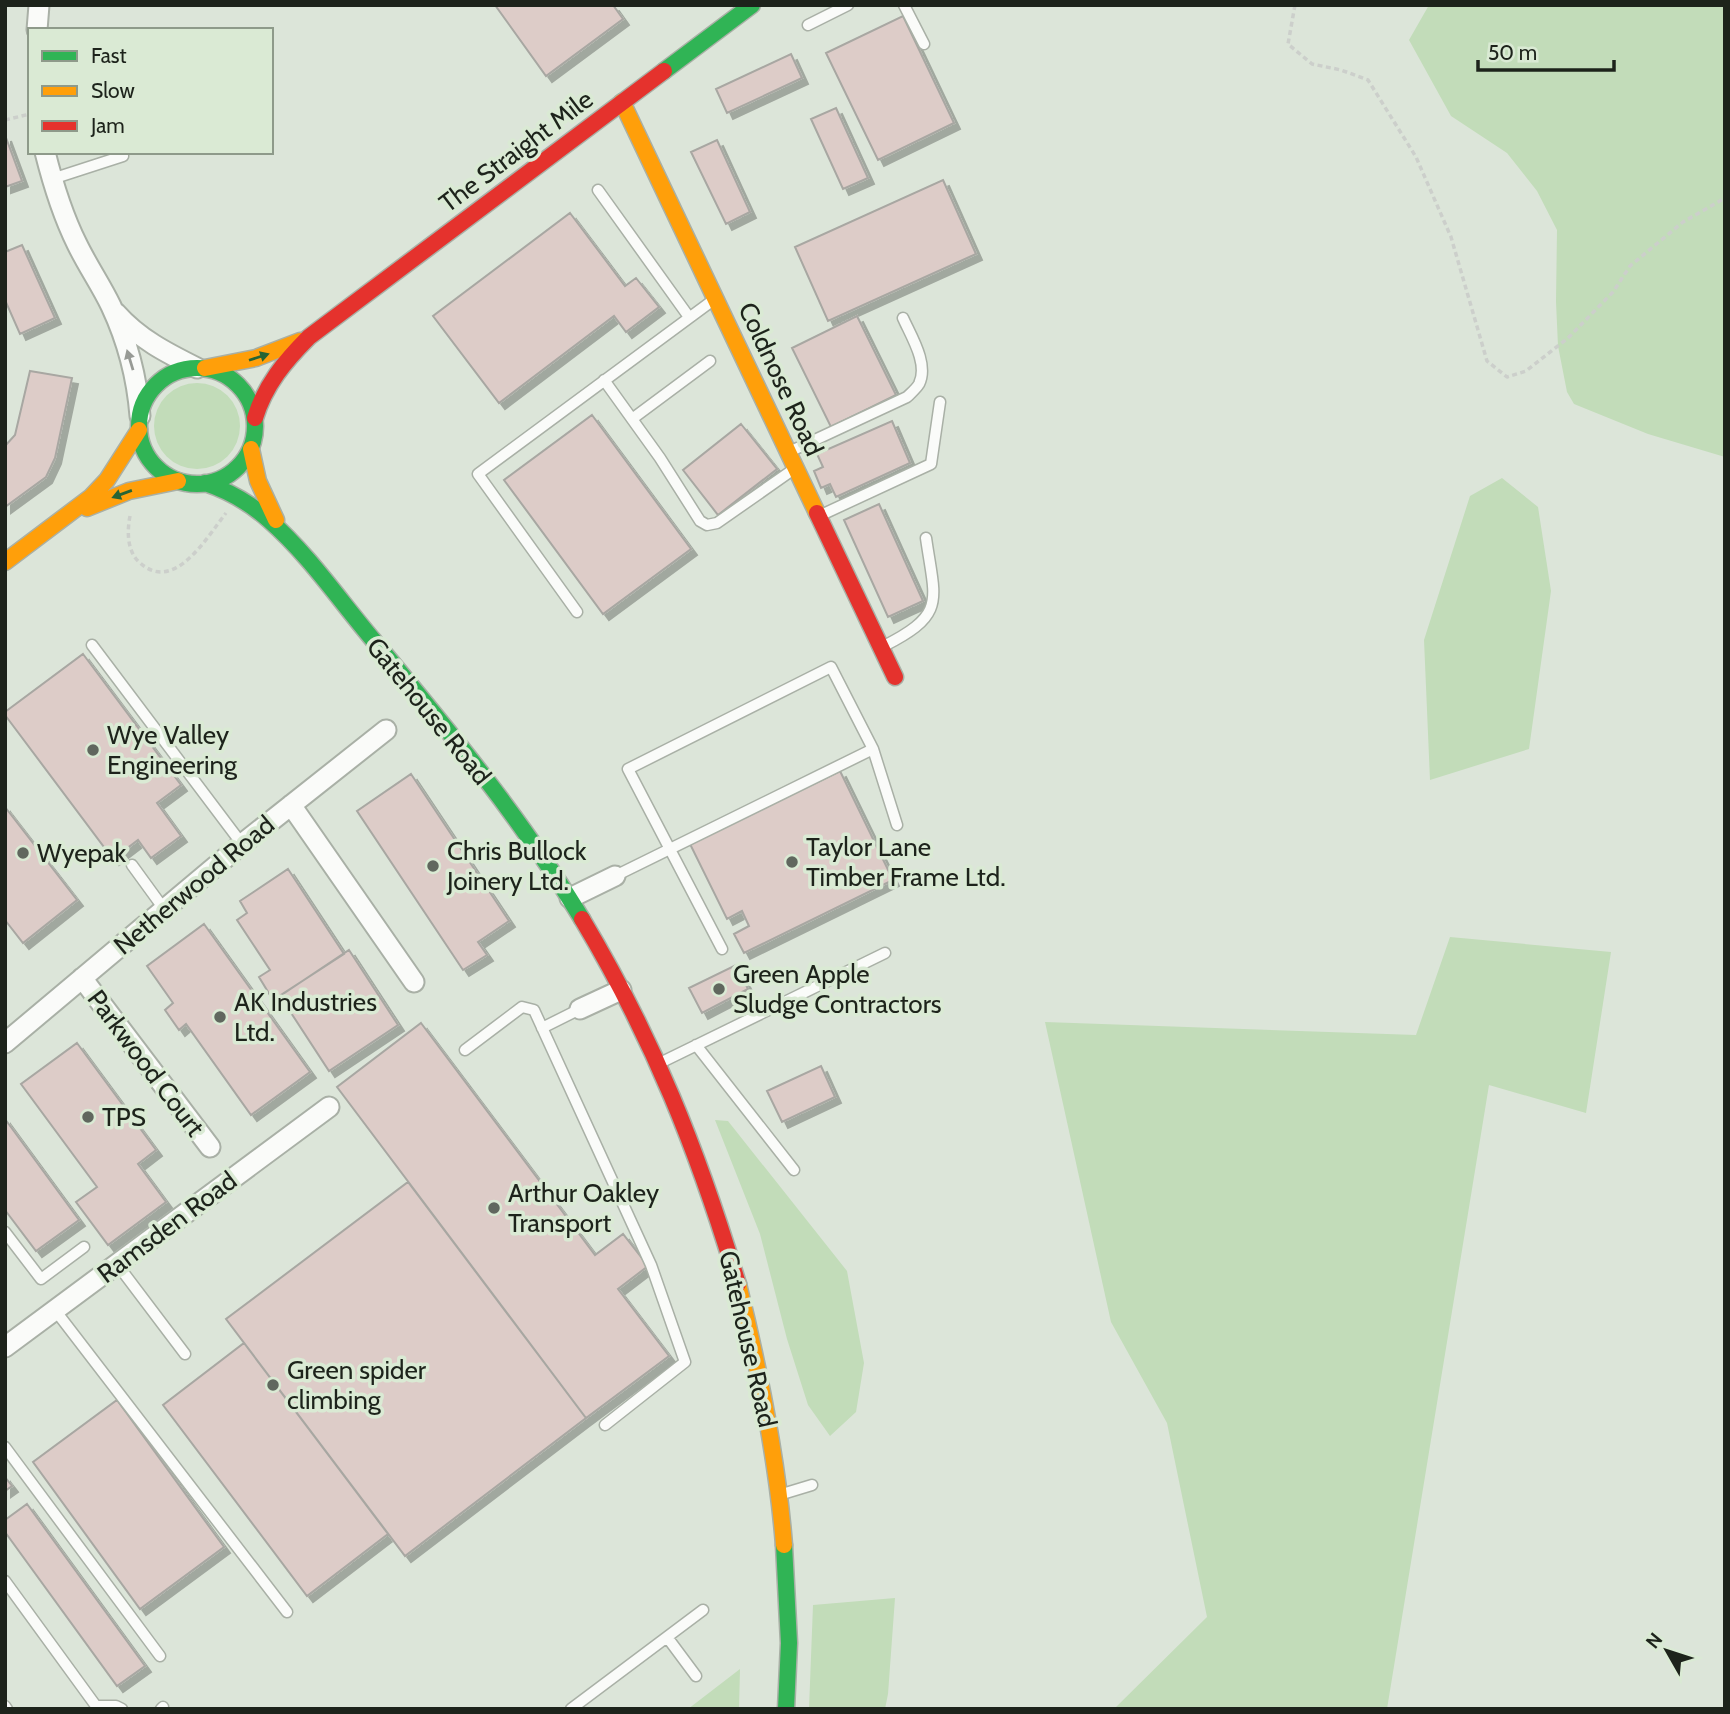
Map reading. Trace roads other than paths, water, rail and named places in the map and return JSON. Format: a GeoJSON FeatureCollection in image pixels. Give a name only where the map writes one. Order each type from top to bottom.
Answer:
{"type":"FeatureCollection","features":[{"type":"Feature","properties":{"kind":"main road","name":"The Straight Mile"},"geometry":{"type":"LineString","coordinates":[[255,418],[259,402],[276,372],[309,337],[752,5]]}},
{"type":"Feature","properties":{"kind":"main road","name":"Coldnose Road"},"geometry":{"type":"LineString","coordinates":[[622,102],[895,677]]}},
{"type":"Feature","properties":{"kind":"main road","name":"The Straight Mile"},"geometry":{"type":"LineString","coordinates":[[201,368],[256,358],[309,337]]}},
{"type":"Feature","properties":{"kind":"main road"},"geometry":{"type":"LineString","coordinates":[[5,562],[69,516],[107,480],[139,423],[151,390],[163,378],[176,371],[201,368],[220,372],[233,379],[251,403],[255,434],[251,449],[231,473],[205,483],[191,484],[178,481],[155,466],[144,450],[139,423]]}},
{"type":"Feature","properties":{"kind":"main road","name":"Gatehouse Road"},"geometry":{"type":"LineString","coordinates":[[251,449],[258,481],[281,529],[422,700],[499,799],[570,898],[659,1064],[700,1164],[752,1336],[768,1417],[779,1495],[789,1626],[786,1709]]}},
{"type":"Feature","properties":{"kind":"main road"},"geometry":{"type":"LineString","coordinates":[[69,516],[129,491],[178,481]]}},
{"type":"Feature","properties":{"kind":"main road","name":"Gatehouse Road"},"geometry":{"type":"LineString","coordinates":[[205,483],[241,497],[281,529]]}},
{"type":"Feature","properties":{"kind":"street"},"geometry":{"type":"LineString","coordinates":[[37,28],[39,5]]}},
{"type":"Feature","properties":{"kind":"street"},"geometry":{"type":"LineString","coordinates":[[45,154],[60,206],[111,307],[131,363],[138,388],[139,423]]}},
{"type":"Feature","properties":{"kind":"street"},"geometry":{"type":"LineString","coordinates":[[111,307],[143,339],[201,368]]}},
{"type":"Feature","properties":{"kind":"street","name":"Netherwood Road"},"geometry":{"type":"LineString","coordinates":[[6,1040],[242,844],[386,730]]}},
{"type":"Feature","properties":{"kind":"street"},"geometry":{"type":"LineString","coordinates":[[291,805],[414,982]]}},
{"type":"Feature","properties":{"kind":"street"},"geometry":{"type":"LineString","coordinates":[[570,898],[615,876]]}},
{"type":"Feature","properties":{"kind":"street","name":"Parkwood Court"},"geometry":{"type":"LineString","coordinates":[[82,978],[210,1147]]}},
{"type":"Feature","properties":{"kind":"street"},"geometry":{"type":"LineString","coordinates":[[580,1009],[621,990]]}},
{"type":"Feature","properties":{"kind":"street","name":"Ramsden Road"},"geometry":{"type":"LineString","coordinates":[[5,1347],[329,1107]]}},
{"type":"Feature","properties":{"kind":"lane"},"geometry":{"type":"LineString","coordinates":[[808,25],[848,5]]}},
{"type":"Feature","properties":{"kind":"lane"},"geometry":{"type":"LineString","coordinates":[[904,5],[924,44]]}},
{"type":"Feature","properties":{"kind":"lane"},"geometry":{"type":"LineString","coordinates":[[52,179],[123,156]]}},
{"type":"Feature","properties":{"kind":"lane"},"geometry":{"type":"LineString","coordinates":[[598,190],[689,317]]}},
{"type":"Feature","properties":{"kind":"lane"},"geometry":{"type":"LineString","coordinates":[[576,612],[478,474],[716,298]]}},
{"type":"Feature","properties":{"kind":"lane"},"geometry":{"type":"LineString","coordinates":[[789,452],[907,397],[919,385],[921,360],[903,318]]}},
{"type":"Feature","properties":{"kind":"lane"},"geometry":{"type":"LineString","coordinates":[[632,419],[710,361]]}},
{"type":"Feature","properties":{"kind":"lane"},"geometry":{"type":"LineString","coordinates":[[604,380],[699,520],[707,525],[717,523],[796,468]]}},
{"type":"Feature","properties":{"kind":"lane"},"geometry":{"type":"LineString","coordinates":[[819,516],[930,464],[940,402]]}},
{"type":"Feature","properties":{"kind":"lane"},"geometry":{"type":"LineString","coordinates":[[881,648],[912,632],[930,613],[933,601],[932,582],[926,538]]}},
{"type":"Feature","properties":{"kind":"lane"},"geometry":{"type":"LineString","coordinates":[[92,645],[242,844]]}},
{"type":"Feature","properties":{"kind":"lane"},"geometry":{"type":"LineString","coordinates":[[722,949],[628,769],[831,667],[873,749],[897,825]]}},
{"type":"Feature","properties":{"kind":"lane"},"geometry":{"type":"LineString","coordinates":[[615,876],[873,749]]}},
{"type":"Feature","properties":{"kind":"lane"},"geometry":{"type":"LineString","coordinates":[[132,865],[164,909]]}},
{"type":"Feature","properties":{"kind":"lane"},"geometry":{"type":"LineString","coordinates":[[659,1064],[885,953]]}},
{"type":"Feature","properties":{"kind":"lane"},"geometry":{"type":"LineString","coordinates":[[465,1050],[522,1007],[534,1010],[651,1265],[685,1362],[605,1425]]}},
{"type":"Feature","properties":{"kind":"lane"},"geometry":{"type":"LineString","coordinates":[[542,1028],[580,1009]]}},
{"type":"Feature","properties":{"kind":"lane"},"geometry":{"type":"LineString","coordinates":[[696,1045],[794,1170]]}},
{"type":"Feature","properties":{"kind":"lane"},"geometry":{"type":"LineString","coordinates":[[5,1232],[41,1279],[84,1247]]}},
{"type":"Feature","properties":{"kind":"lane"},"geometry":{"type":"LineString","coordinates":[[117,1264],[185,1354]]}},
{"type":"Feature","properties":{"kind":"lane"},"geometry":{"type":"LineString","coordinates":[[55,1310],[288,1612]]}},
{"type":"Feature","properties":{"kind":"lane"},"geometry":{"type":"LineString","coordinates":[[5,1447],[160,1656]]}},
{"type":"Feature","properties":{"kind":"lane"},"geometry":{"type":"LineString","coordinates":[[779,1495],[812,1485]]}},
{"type":"Feature","properties":{"kind":"lane"},"geometry":{"type":"LineString","coordinates":[[5,1581],[96,1706],[116,1706],[122,1709]]}},
{"type":"Feature","properties":{"kind":"lane"},"geometry":{"type":"LineString","coordinates":[[572,1709],[703,1610]]}},
{"type":"Feature","properties":{"kind":"lane"},"geometry":{"type":"LineString","coordinates":[[667,1637],[696,1676]]}},
{"type":"Feature","properties":{"kind":"place","name":"Wye Valley Engineering"},"geometry":{"type":"Point","coordinates":[93,750]}},
{"type":"Feature","properties":{"kind":"place","name":"Wyepak"},"geometry":{"type":"Point","coordinates":[23,853]}},
{"type":"Feature","properties":{"kind":"place","name":"Taylor Lane Timber Frame Ltd."},"geometry":{"type":"Point","coordinates":[792,862]}},
{"type":"Feature","properties":{"kind":"place","name":"Chris Bullock Joinery Ltd."},"geometry":{"type":"Point","coordinates":[433,866]}},
{"type":"Feature","properties":{"kind":"place","name":"Green Apple Sludge Contractors"},"geometry":{"type":"Point","coordinates":[719,989]}},
{"type":"Feature","properties":{"kind":"place","name":"AK Industries Ltd."},"geometry":{"type":"Point","coordinates":[220,1017]}},
{"type":"Feature","properties":{"kind":"place","name":"TPS"},"geometry":{"type":"Point","coordinates":[88,1117]}},
{"type":"Feature","properties":{"kind":"place","name":"Arthur Oakley Transport"},"geometry":{"type":"Point","coordinates":[494,1208]}},
{"type":"Feature","properties":{"kind":"place","name":"Green spider climbing"},"geometry":{"type":"Point","coordinates":[273,1385]}}]}
